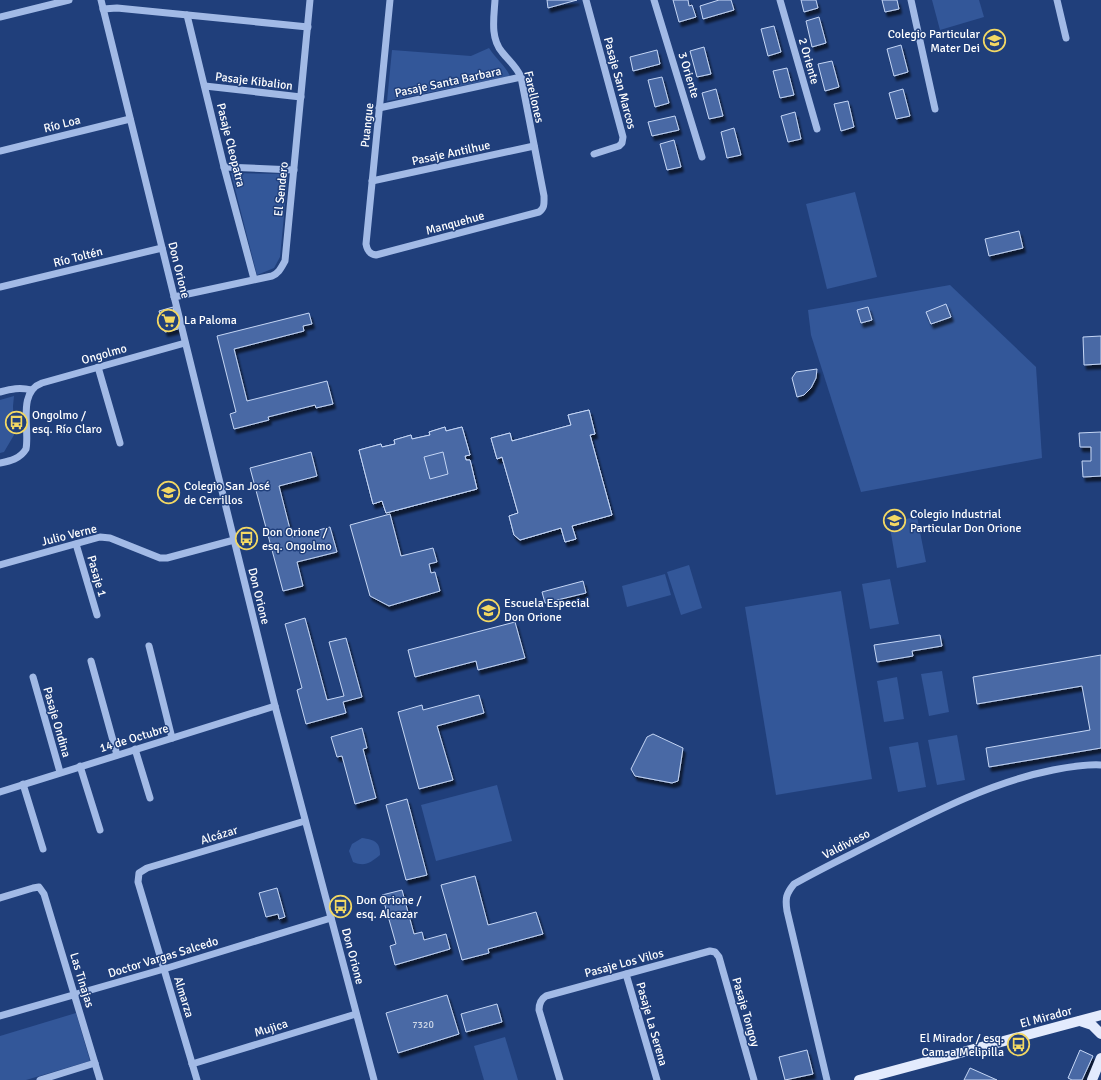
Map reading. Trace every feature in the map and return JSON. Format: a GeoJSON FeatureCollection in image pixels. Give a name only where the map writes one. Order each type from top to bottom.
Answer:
{"type":"FeatureCollection","features":[{"type":"Feature","properties":{"kind":"main road","name":"El Mirador"},"geometry":{"type":"LineString","coordinates":[[859,1080],[1101,1015]]}},
{"type":"Feature","properties":{"kind":"main road"},"geometry":{"type":"LineString","coordinates":[[1080,1021],[1092,1025],[1101,1034]]}},
{"type":"Feature","properties":{"kind":"main road"},"geometry":{"type":"LineString","coordinates":[[1092,1080],[1101,1058]]}},
{"type":"Feature","properties":{"kind":"street"},"geometry":{"type":"LineString","coordinates":[[0,17],[69,0]]}},
{"type":"Feature","properties":{"kind":"street","name":"Don Orione"},"geometry":{"type":"LineString","coordinates":[[101,0],[275,706],[374,1080]]}},
{"type":"Feature","properties":{"kind":"street","name":"El Sendero"},"geometry":{"type":"LineString","coordinates":[[174,297],[272,276],[278,273],[285,261],[310,0]]}},
{"type":"Feature","properties":{"kind":"street","name":"Puangue"},"geometry":{"type":"LineString","coordinates":[[368,252],[366,244],[390,0]]}},
{"type":"Feature","properties":{"kind":"street","name":"Farellones"},"geometry":{"type":"LineString","coordinates":[[495,0],[494,24],[497,44],[518,69],[521,77],[544,196],[544,205]]}},
{"type":"Feature","properties":{"kind":"street","name":"Pasaje San Marcos"},"geometry":{"type":"LineString","coordinates":[[586,0],[623,137],[622,143],[619,146],[594,154]]}},
{"type":"Feature","properties":{"kind":"street","name":"3 Oriente"},"geometry":{"type":"LineString","coordinates":[[654,0],[702,157]]}},
{"type":"Feature","properties":{"kind":"street","name":"2 Oriente"},"geometry":{"type":"LineString","coordinates":[[780,0],[817,129]]}},
{"type":"Feature","properties":{"kind":"street"},"geometry":{"type":"LineString","coordinates":[[911,0],[935,109]]}},
{"type":"Feature","properties":{"kind":"street"},"geometry":{"type":"LineString","coordinates":[[1057,0],[1066,38]]}},
{"type":"Feature","properties":{"kind":"street"},"geometry":{"type":"LineString","coordinates":[[103,10],[117,8],[308,27]]}},
{"type":"Feature","properties":{"kind":"street","name":"Pasaje Cleopatra"},"geometry":{"type":"LineString","coordinates":[[187,15],[224,167],[254,279]]}},
{"type":"Feature","properties":{"kind":"street","name":"Pasaje Santa Barbara"},"geometry":{"type":"LineString","coordinates":[[380,108],[521,77]]}},
{"type":"Feature","properties":{"kind":"street","name":"Pasaje Kibalion"},"geometry":{"type":"LineString","coordinates":[[205,86],[301,97]]}},
{"type":"Feature","properties":{"kind":"street","name":"Río Loa"},"geometry":{"type":"LineString","coordinates":[[0,151],[130,119]]}},
{"type":"Feature","properties":{"kind":"street","name":"Pasaje Antilhue"},"geometry":{"type":"LineString","coordinates":[[372,181],[534,146]]}},
{"type":"Feature","properties":{"kind":"street"},"geometry":{"type":"LineString","coordinates":[[224,167],[294,170]]}},
{"type":"Feature","properties":{"kind":"street","name":"Manquehue"},"geometry":{"type":"LineString","coordinates":[[368,252],[372,255],[380,254],[539,212],[543,209],[544,205]]}},
{"type":"Feature","properties":{"kind":"street","name":"Río Toltén"},"geometry":{"type":"LineString","coordinates":[[0,287],[162,248]]}},
{"type":"Feature","properties":{"kind":"street","name":"Ongolmo"},"geometry":{"type":"LineString","coordinates":[[31,390],[38,384],[185,343]]}},
{"type":"Feature","properties":{"kind":"street"},"geometry":{"type":"LineString","coordinates":[[98,367],[120,443]]}},
{"type":"Feature","properties":{"kind":"street"},"geometry":{"type":"LineString","coordinates":[[0,392],[14,388],[25,388],[31,390],[27,401],[26,449],[17,459],[0,463]]}},
{"type":"Feature","properties":{"kind":"street","name":"Julio Verne"},"geometry":{"type":"LineString","coordinates":[[0,565],[96,538],[105,537],[160,558],[167,558],[234,540]]}},
{"type":"Feature","properties":{"kind":"street","name":"Pasaje 1"},"geometry":{"type":"LineString","coordinates":[[76,544],[97,615]]}},
{"type":"Feature","properties":{"kind":"street"},"geometry":{"type":"LineString","coordinates":[[149,646],[172,738]]}},
{"type":"Feature","properties":{"kind":"street"},"geometry":{"type":"LineString","coordinates":[[91,661],[117,755]]}},
{"type":"Feature","properties":{"kind":"street","name":"Pasaje Ondina"},"geometry":{"type":"LineString","coordinates":[[33,677],[60,772]]}},
{"type":"Feature","properties":{"kind":"street","name":"14 de Octubre"},"geometry":{"type":"LineString","coordinates":[[0,792],[275,706]]}},
{"type":"Feature","properties":{"kind":"street"},"geometry":{"type":"LineString","coordinates":[[135,749],[150,798]]}},
{"type":"Feature","properties":{"kind":"street","name":"Valdivieso"},"geometry":{"type":"LineString","coordinates":[[827,1080],[787,912],[786,901],[788,892],[794,884],[917,820],[986,789],[1040,772],[1073,766],[1101,765]]}},
{"type":"Feature","properties":{"kind":"street"},"geometry":{"type":"LineString","coordinates":[[80,766],[100,830]]}},
{"type":"Feature","properties":{"kind":"street"},"geometry":{"type":"LineString","coordinates":[[23,784],[43,849]]}},
{"type":"Feature","properties":{"kind":"street","name":"Alcázar"},"geometry":{"type":"LineString","coordinates":[[139,873],[147,868],[305,821]]}},
{"type":"Feature","properties":{"kind":"street","name":"Almarza"},"geometry":{"type":"LineString","coordinates":[[139,873],[138,882],[197,1080]]}},
{"type":"Feature","properties":{"kind":"street","name":"Las Tinajas"},"geometry":{"type":"LineString","coordinates":[[0,898],[39,887],[44,894],[100,1080]]}},
{"type":"Feature","properties":{"kind":"street","name":"Doctor Vargas Salcedo"},"geometry":{"type":"LineString","coordinates":[[0,1016],[164,969],[331,918]]}},
{"type":"Feature","properties":{"kind":"street","name":"Pasaje Los Vilos"},"geometry":{"type":"LineString","coordinates":[[560,1080],[539,1010],[540,1002],[546,996],[710,951],[715,952]]}},
{"type":"Feature","properties":{"kind":"street","name":"Pasaje Tongoy"},"geometry":{"type":"LineString","coordinates":[[715,952],[719,957],[754,1080]]}},
{"type":"Feature","properties":{"kind":"street","name":"Pasaje La Serena"},"geometry":{"type":"LineString","coordinates":[[626,974],[657,1080]]}},
{"type":"Feature","properties":{"kind":"street","name":"Mujica"},"geometry":{"type":"LineString","coordinates":[[192,1064],[356,1014]]}},
{"type":"Feature","properties":{"kind":"street"},"geometry":{"type":"LineString","coordinates":[[40,1080],[95,1063]]}},
{"type":"Feature","properties":{"kind":"shaded area"},"geometry":{"type":"Polygon","coordinates":[[[932,0],[979,0],[984,17],[940,30],[932,0]]]}},
{"type":"Feature","properties":{"kind":"shaded area"},"geometry":{"type":"Polygon","coordinates":[[[489,48],[510,76],[387,101],[392,50],[471,56],[489,48]]]}},
{"type":"Feature","properties":{"kind":"shaded area"},"geometry":{"type":"Polygon","coordinates":[[[231,173],[288,174],[280,257],[274,268],[257,275],[231,173]]]}},
{"type":"Feature","properties":{"kind":"shaded area"},"geometry":{"type":"Polygon","coordinates":[[[855,192],[877,277],[827,289],[806,204],[855,192]]]}},
{"type":"Feature","properties":{"kind":"shaded area"},"geometry":{"type":"Polygon","coordinates":[[[950,285],[1036,367],[1042,458],[861,492],[811,335],[808,310],[950,285]]]}},
{"type":"Feature","properties":{"kind":"shaded area"},"geometry":{"type":"Polygon","coordinates":[[[14,396],[14,435],[4,452],[0,453],[0,400],[14,396]]]}},
{"type":"Feature","properties":{"kind":"shaded area"},"geometry":{"type":"Polygon","coordinates":[[[917,517],[926,562],[897,568],[889,522],[917,517]]]}},
{"type":"Feature","properties":{"kind":"shaded area"},"geometry":{"type":"Polygon","coordinates":[[[689,565],[702,608],[681,615],[667,572],[689,565]]]}},
{"type":"Feature","properties":{"kind":"shaded area"},"geometry":{"type":"Polygon","coordinates":[[[665,574],[671,595],[627,607],[622,586],[665,574]]]}},
{"type":"Feature","properties":{"kind":"shaded area"},"geometry":{"type":"Polygon","coordinates":[[[890,579],[899,624],[870,629],[862,584],[890,579]]]}},
{"type":"Feature","properties":{"kind":"shaded area"},"geometry":{"type":"Polygon","coordinates":[[[841,591],[872,779],[776,795],[745,607],[841,591]]]}},
{"type":"Feature","properties":{"kind":"shaded area"},"geometry":{"type":"Polygon","coordinates":[[[942,671],[949,712],[929,716],[921,674],[942,671]]]}},
{"type":"Feature","properties":{"kind":"shaded area"},"geometry":{"type":"Polygon","coordinates":[[[897,677],[904,719],[884,722],[877,681],[897,677]]]}},
{"type":"Feature","properties":{"kind":"shaded area"},"geometry":{"type":"Polygon","coordinates":[[[957,735],[965,780],[937,785],[928,740],[957,735]]]}},
{"type":"Feature","properties":{"kind":"shaded area"},"geometry":{"type":"Polygon","coordinates":[[[918,742],[926,787],[898,792],[889,747],[918,742]]]}},
{"type":"Feature","properties":{"kind":"shaded area"},"geometry":{"type":"Polygon","coordinates":[[[497,785],[512,841],[436,861],[421,805],[497,785]]]}},
{"type":"Feature","properties":{"kind":"shaded area"},"geometry":{"type":"Polygon","coordinates":[[[362,838],[376,842],[380,850],[380,855],[364,864],[353,862],[349,851],[352,844],[362,838]]]}},
{"type":"Feature","properties":{"kind":"shaded area"},"geometry":{"type":"Polygon","coordinates":[[[76,1013],[90,1061],[26,1080],[0,1080],[0,1036],[76,1013]]]}},
{"type":"Feature","properties":{"kind":"shaded area"},"geometry":{"type":"Polygon","coordinates":[[[505,1037],[518,1080],[484,1080],[474,1046],[505,1037]]]}},
{"type":"Feature","properties":{"kind":"building"},"geometry":{"type":"Polygon","coordinates":[[[547,0],[577,0],[548,8],[547,0]]]}},
{"type":"Feature","properties":{"kind":"building"},"geometry":{"type":"Polygon","coordinates":[[[673,0],[688,0],[689,6],[692,5],[696,17],[679,22],[673,0]]]}},
{"type":"Feature","properties":{"kind":"building"},"geometry":{"type":"Polygon","coordinates":[[[719,0],[731,0],[734,10],[703,19],[700,6],[719,0]]]}},
{"type":"Feature","properties":{"kind":"building"},"geometry":{"type":"Polygon","coordinates":[[[801,0],[816,0],[818,8],[804,12],[801,0]]]}},
{"type":"Feature","properties":{"kind":"building"},"geometry":{"type":"Polygon","coordinates":[[[882,0],[897,0],[899,9],[885,12],[882,0]]]}},
{"type":"Feature","properties":{"kind":"building"},"geometry":{"type":"Polygon","coordinates":[[[819,17],[826,43],[812,47],[806,21],[819,17]]]}},
{"type":"Feature","properties":{"kind":"building"},"geometry":{"type":"Polygon","coordinates":[[[774,26],[781,52],[768,56],[761,29],[774,26]]]}},
{"type":"Feature","properties":{"kind":"building"},"geometry":{"type":"Polygon","coordinates":[[[901,45],[908,72],[894,76],[887,49],[901,45]]]}},
{"type":"Feature","properties":{"kind":"building"},"geometry":{"type":"Polygon","coordinates":[[[704,47],[711,74],[697,77],[690,51],[704,47]]]}},
{"type":"Feature","properties":{"kind":"building"},"geometry":{"type":"Polygon","coordinates":[[[657,50],[660,64],[633,71],[630,57],[657,50]]]}},
{"type":"Feature","properties":{"kind":"building"},"geometry":{"type":"Polygon","coordinates":[[[832,61],[839,87],[825,91],[818,64],[832,61]]]}},
{"type":"Feature","properties":{"kind":"building"},"geometry":{"type":"Polygon","coordinates":[[[787,68],[794,95],[780,98],[773,71],[787,68]]]}},
{"type":"Feature","properties":{"kind":"building"},"geometry":{"type":"Polygon","coordinates":[[[662,77],[669,103],[655,107],[648,80],[662,77]]]}},
{"type":"Feature","properties":{"kind":"building"},"geometry":{"type":"Polygon","coordinates":[[[716,89],[723,116],[709,119],[702,93],[716,89]]]}},
{"type":"Feature","properties":{"kind":"building"},"geometry":{"type":"Polygon","coordinates":[[[903,89],[910,116],[896,119],[889,93],[903,89]]]}},
{"type":"Feature","properties":{"kind":"building"},"geometry":{"type":"Polygon","coordinates":[[[848,101],[854,127],[841,131],[834,104],[848,101]]]}},
{"type":"Feature","properties":{"kind":"building"},"geometry":{"type":"Polygon","coordinates":[[[795,112],[801,139],[788,142],[781,116],[795,112]]]}},
{"type":"Feature","properties":{"kind":"building"},"geometry":{"type":"Polygon","coordinates":[[[675,116],[679,130],[652,136],[648,122],[675,116]]]}},
{"type":"Feature","properties":{"kind":"building"},"geometry":{"type":"Polygon","coordinates":[[[734,128],[741,155],[727,158],[721,132],[734,128]]]}},
{"type":"Feature","properties":{"kind":"building"},"geometry":{"type":"Polygon","coordinates":[[[674,140],[681,167],[667,170],[660,144],[674,140]]]}},
{"type":"Feature","properties":{"kind":"building"},"geometry":{"type":"Polygon","coordinates":[[[1019,231],[1023,248],[989,256],[985,239],[1019,231]]]}},
{"type":"Feature","properties":{"kind":"building"},"geometry":{"type":"Polygon","coordinates":[[[946,304],[951,317],[931,324],[926,312],[946,304]]]}},
{"type":"Feature","properties":{"kind":"building","name":"La Paloma"},"geometry":{"type":"Polygon","coordinates":[[[173,307],[178,329],[165,332],[159,311],[173,307]]]}},
{"type":"Feature","properties":{"kind":"building"},"geometry":{"type":"Polygon","coordinates":[[[868,307],[872,320],[861,323],[857,310],[868,307]]]}},
{"type":"Feature","properties":{"kind":"building"},"geometry":{"type":"Polygon","coordinates":[[[309,313],[312,324],[303,326],[304,331],[234,349],[247,401],[327,381],[333,404],[316,408],[315,405],[268,417],[269,420],[234,429],[230,414],[236,412],[217,336],[309,313]]]}},
{"type":"Feature","properties":{"kind":"building"},"geometry":{"type":"Polygon","coordinates":[[[1101,336],[1101,364],[1084,365],[1083,337],[1101,336]]]}},
{"type":"Feature","properties":{"kind":"building"},"geometry":{"type":"Polygon","coordinates":[[[817,369],[816,378],[811,388],[804,395],[797,397],[792,378],[796,372],[817,369]]]}},
{"type":"Feature","properties":{"kind":"building"},"geometry":{"type":"Polygon","coordinates":[[[589,410],[595,434],[590,435],[612,515],[572,526],[576,539],[565,542],[561,528],[520,540],[514,535],[509,516],[518,513],[502,457],[497,459],[491,438],[510,433],[512,441],[571,425],[568,415],[589,410]],[[563,449],[532,459],[533,463],[530,468],[527,469],[535,501],[540,500],[544,502],[545,506],[578,497],[576,493],[578,490],[583,488],[574,456],[568,458],[563,449]]]}},
{"type":"Feature","properties":{"kind":"building"},"geometry":{"type":"Polygon","coordinates":[[[589,410],[595,434],[590,435],[612,515],[572,526],[576,539],[565,542],[561,528],[520,540],[514,535],[509,516],[518,513],[502,457],[497,459],[491,438],[510,433],[512,441],[571,425],[568,415],[589,410]]]}},
{"type":"Feature","properties":{"kind":"building"},"geometry":{"type":"Polygon","coordinates":[[[445,427],[446,431],[462,427],[470,455],[465,456],[466,460],[470,460],[477,489],[386,513],[382,501],[373,504],[359,450],[381,444],[382,447],[395,444],[394,440],[411,435],[412,439],[430,435],[429,432],[445,427]],[[410,461],[388,467],[393,489],[416,482],[410,461]]]}},
{"type":"Feature","properties":{"kind":"building"},"geometry":{"type":"Polygon","coordinates":[[[445,427],[446,431],[462,427],[470,455],[465,456],[466,460],[470,460],[477,489],[386,513],[382,501],[373,504],[359,450],[381,444],[382,447],[395,444],[394,440],[411,435],[412,439],[430,435],[429,432],[445,427]]]}},
{"type":"Feature","properties":{"kind":"building"},"geometry":{"type":"Polygon","coordinates":[[[1101,432],[1101,476],[1083,477],[1082,461],[1091,461],[1091,447],[1080,447],[1079,433],[1101,432]]]}},
{"type":"Feature","properties":{"kind":"building"},"geometry":{"type":"Polygon","coordinates":[[[311,452],[317,476],[279,486],[292,537],[330,527],[337,552],[297,562],[303,586],[283,591],[250,468],[311,452]]]}},
{"type":"Feature","properties":{"kind":"building"},"geometry":{"type":"Polygon","coordinates":[[[443,452],[448,474],[430,479],[424,457],[443,452]]]}},
{"type":"Feature","properties":{"kind":"building"},"geometry":{"type":"Polygon","coordinates":[[[390,514],[401,556],[433,548],[437,562],[429,564],[431,573],[435,572],[440,591],[389,606],[370,596],[350,525],[390,514]]]}},
{"type":"Feature","properties":{"kind":"building"},"geometry":{"type":"Polygon","coordinates":[[[583,581],[586,593],[545,603],[542,592],[583,581]]]}},
{"type":"Feature","properties":{"kind":"building"},"geometry":{"type":"Polygon","coordinates":[[[305,618],[327,700],[344,696],[329,642],[346,638],[362,697],[343,702],[346,713],[306,724],[297,690],[302,688],[285,624],[305,618]]]}},
{"type":"Feature","properties":{"kind":"building"},"geometry":{"type":"Polygon","coordinates":[[[515,622],[525,658],[478,670],[476,661],[415,677],[408,650],[515,622]]]}},
{"type":"Feature","properties":{"kind":"building"},"geometry":{"type":"Polygon","coordinates":[[[940,635],[942,646],[912,651],[913,656],[877,662],[874,645],[940,635]]]}},
{"type":"Feature","properties":{"kind":"building"},"geometry":{"type":"Polygon","coordinates":[[[1101,655],[1101,748],[989,767],[986,748],[1090,730],[1082,686],[977,704],[973,677],[1101,655]]]}},
{"type":"Feature","properties":{"kind":"building"},"geometry":{"type":"Polygon","coordinates":[[[479,695],[484,713],[437,726],[453,780],[419,789],[398,712],[422,705],[423,710],[479,695]]]}},
{"type":"Feature","properties":{"kind":"building"},"geometry":{"type":"Polygon","coordinates":[[[362,728],[367,748],[363,749],[376,798],[355,804],[342,756],[337,757],[331,737],[362,728]]]}},
{"type":"Feature","properties":{"kind":"building"},"geometry":{"type":"Polygon","coordinates":[[[653,734],[683,748],[678,781],[672,783],[635,776],[631,769],[647,737],[653,734]]]}},
{"type":"Feature","properties":{"kind":"building"},"geometry":{"type":"Polygon","coordinates":[[[407,799],[427,875],[406,880],[386,805],[407,799]]]}},
{"type":"Feature","properties":{"kind":"building"},"geometry":{"type":"Polygon","coordinates":[[[475,876],[488,925],[536,912],[543,934],[488,949],[489,953],[462,960],[441,885],[475,876]]]}},
{"type":"Feature","properties":{"kind":"building"},"geometry":{"type":"Polygon","coordinates":[[[277,888],[285,917],[279,919],[278,914],[266,917],[259,893],[277,888]]]}},
{"type":"Feature","properties":{"kind":"building"},"geometry":{"type":"Polygon","coordinates":[[[402,890],[414,934],[422,932],[424,940],[446,934],[450,949],[395,965],[390,946],[396,944],[382,895],[402,890]]]}},
{"type":"Feature","properties":{"kind":"building"},"geometry":{"type":"Polygon","coordinates":[[[447,995],[459,1034],[398,1053],[386,1013],[447,995]]]}},
{"type":"Feature","properties":{"kind":"building"},"geometry":{"type":"Polygon","coordinates":[[[497,1004],[502,1022],[466,1032],[461,1014],[497,1004]]]}},
{"type":"Feature","properties":{"kind":"building"},"geometry":{"type":"Polygon","coordinates":[[[807,1050],[813,1074],[785,1080],[779,1057],[807,1050]]]}},
{"type":"Feature","properties":{"kind":"building"},"geometry":{"type":"Polygon","coordinates":[[[1080,1050],[1093,1056],[1082,1080],[1072,1080],[1068,1078],[1080,1050]]]}},
{"type":"Feature","properties":{"kind":"building"},"geometry":{"type":"Polygon","coordinates":[[[970,1068],[997,1080],[964,1080],[970,1068]]]}},
{"type":"Feature","properties":{"kind":"place","name":"Colegio Particular Mater Dei"},"geometry":{"type":"Point","coordinates":[995,41]}},
{"type":"Feature","properties":{"kind":"place","name":"La Paloma"},"geometry":{"type":"Point","coordinates":[169,320]}},
{"type":"Feature","properties":{"kind":"place","name":"Ongolmo / esq. Río Claro"},"geometry":{"type":"Point","coordinates":[16,422]}},
{"type":"Feature","properties":{"kind":"place","name":"Colegio San José de Cerrillos"},"geometry":{"type":"Point","coordinates":[169,493]}},
{"type":"Feature","properties":{"kind":"place","name":"Colegio Industrial Particular Don Orione"},"geometry":{"type":"Point","coordinates":[894,521]}},
{"type":"Feature","properties":{"kind":"place","name":"Don Orione / esq. Ongolmo"},"geometry":{"type":"Point","coordinates":[247,539]}},
{"type":"Feature","properties":{"kind":"place","name":"Escuela Especial Don Orione"},"geometry":{"type":"Point","coordinates":[489,610]}},
{"type":"Feature","properties":{"kind":"place","name":"Don Orione / esq. Alcazar"},"geometry":{"type":"Point","coordinates":[340,907]}},
{"type":"Feature","properties":{"kind":"place","name":"El Mirador / esq. Cam. a Melipilla"},"geometry":{"type":"Point","coordinates":[1019,1045]}}]}
